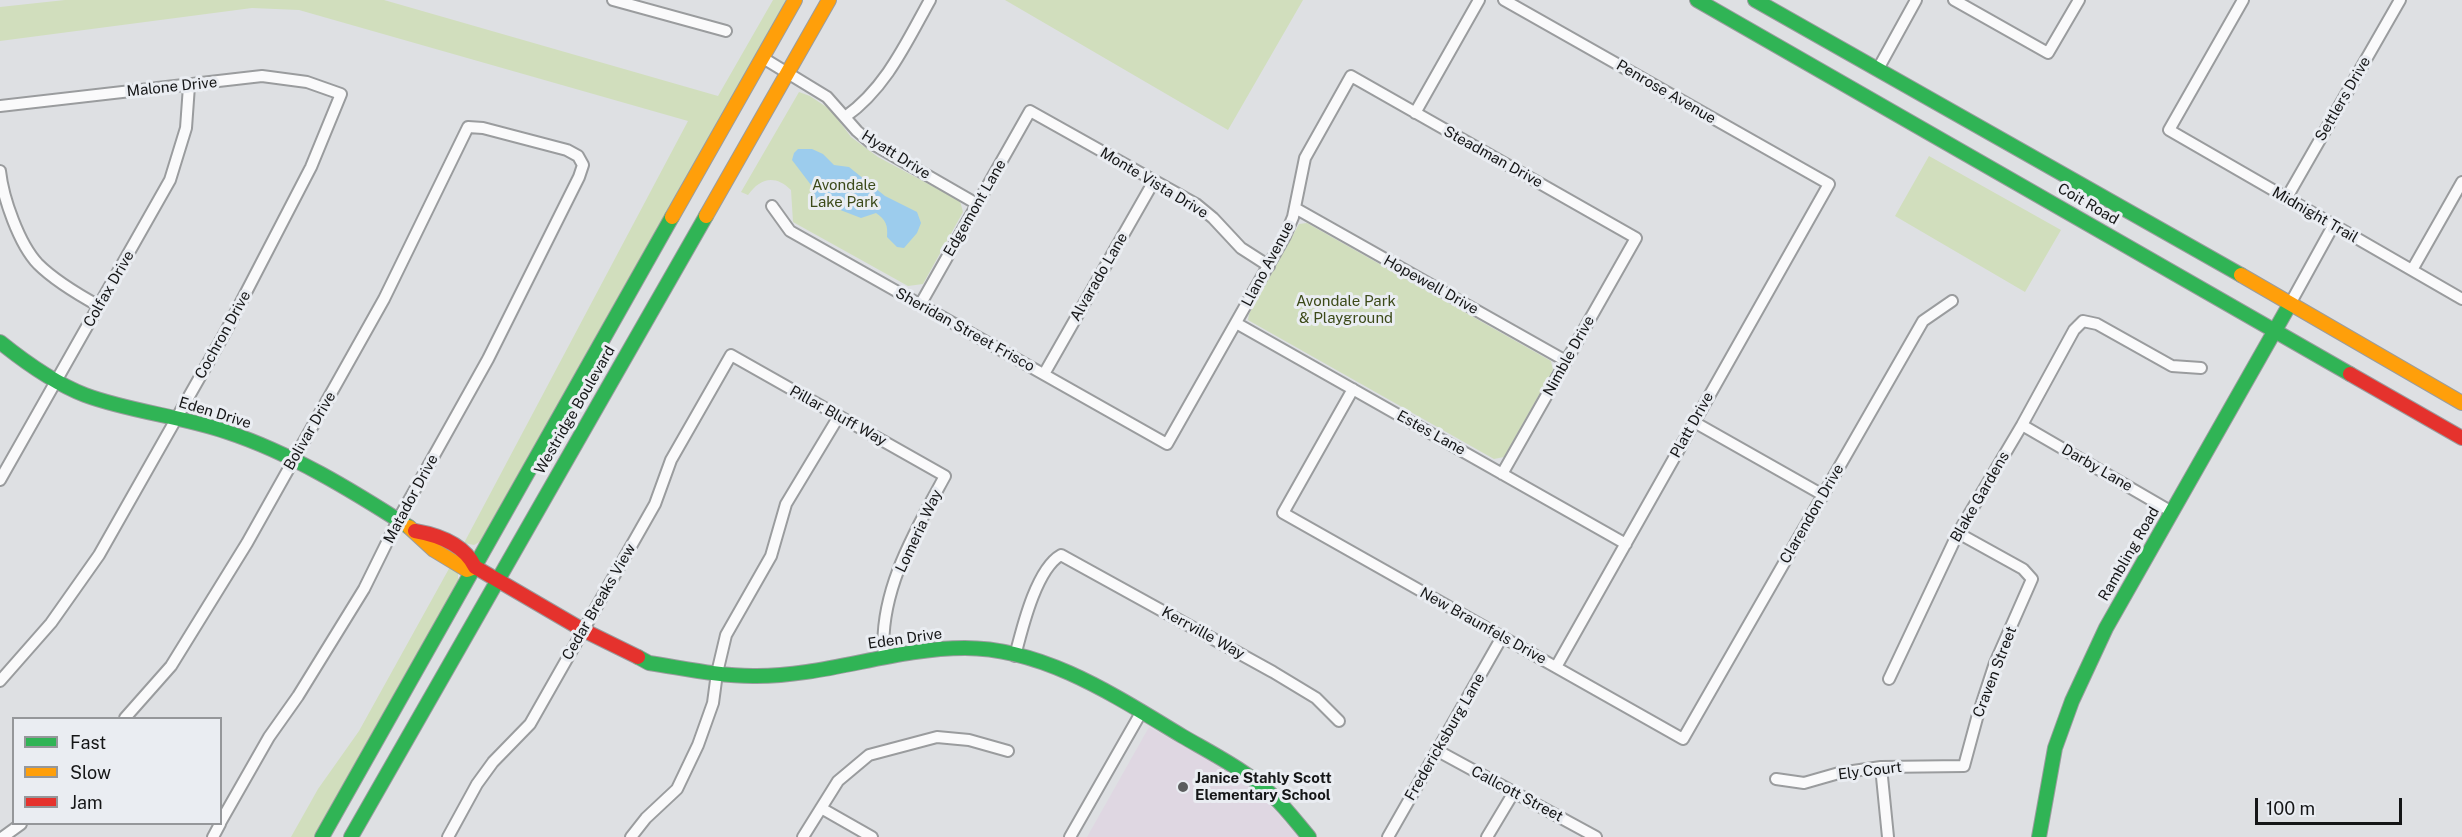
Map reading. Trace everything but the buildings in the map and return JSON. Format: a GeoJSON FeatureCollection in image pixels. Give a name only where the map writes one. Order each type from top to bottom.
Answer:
{"type":"FeatureCollection","features":[{"type":"Feature","properties":{"kind":"main road","name":"Westridge Boulevard"},"geometry":{"type":"LineString","coordinates":[[322,837],[795,0]]}},
{"type":"Feature","properties":{"kind":"main road","name":"Westridge Boulevard"},"geometry":{"type":"LineString","coordinates":[[351,837],[829,0]]}},
{"type":"Feature","properties":{"kind":"main road","name":"Coit Road"},"geometry":{"type":"LineString","coordinates":[[1697,0],[2462,438]]}},
{"type":"Feature","properties":{"kind":"main road","name":"Coit Road"},"geometry":{"type":"LineString","coordinates":[[1755,0],[2198,250],[2462,403]]}},
{"type":"Feature","properties":{"kind":"main road"},"geometry":{"type":"LineString","coordinates":[[1864,94],[1878,69]]}},
{"type":"Feature","properties":{"kind":"main road","name":"Rambling Road"},"geometry":{"type":"LineString","coordinates":[[2039,837],[2055,748],[2072,701],[2106,628],[2289,304]]}},
{"type":"Feature","properties":{"kind":"main road","name":"Eden Drive"},"geometry":{"type":"LineString","coordinates":[[0,342],[56,381],[98,399],[227,432],[264,446],[398,520],[415,531],[434,550],[467,570],[475,567],[583,630],[649,663],[754,676],[812,670],[935,650],[966,648],[1051,664],[1075,674],[1142,711],[1250,777],[1273,796],[1309,837]]}},
{"type":"Feature","properties":{"kind":"street"},"geometry":{"type":"LineString","coordinates":[[613,0],[726,31]]}},
{"type":"Feature","properties":{"kind":"street"},"geometry":{"type":"LineString","coordinates":[[846,117],[860,107],[879,87],[930,0]]}},
{"type":"Feature","properties":{"kind":"street"},"geometry":{"type":"LineString","coordinates":[[1415,113],[1479,0]]}},
{"type":"Feature","properties":{"kind":"street","name":"Penrose Avenue"},"geometry":{"type":"LineString","coordinates":[[1504,0],[1829,184]]}},
{"type":"Feature","properties":{"kind":"street"},"geometry":{"type":"LineString","coordinates":[[1878,69],[1916,0]]}},
{"type":"Feature","properties":{"kind":"street"},"geometry":{"type":"LineString","coordinates":[[1954,0],[2048,53],[2079,0]]}},
{"type":"Feature","properties":{"kind":"street","name":"Midnight Trail"},"geometry":{"type":"LineString","coordinates":[[2243,0],[2169,130],[2462,299]]}},
{"type":"Feature","properties":{"kind":"street","name":"Settlers Drive"},"geometry":{"type":"LineString","coordinates":[[2286,199],[2400,0]]}},
{"type":"Feature","properties":{"kind":"street","name":"Hyatt Drive"},"geometry":{"type":"LineString","coordinates":[[763,58],[827,97],[871,143],[977,204]]}},
{"type":"Feature","properties":{"kind":"street","name":"Malone Drive"},"geometry":{"type":"LineString","coordinates":[[0,106],[262,76],[307,82],[341,94]]}},
{"type":"Feature","properties":{"kind":"street","name":"Steadman Drive"},"geometry":{"type":"LineString","coordinates":[[1350,76],[1636,238]]}},
{"type":"Feature","properties":{"kind":"street","name":"Llano Avenue"},"geometry":{"type":"LineString","coordinates":[[1167,444],[1288,231],[1305,158],[1350,76]]}},
{"type":"Feature","properties":{"kind":"street","name":"Colfax Drive"},"geometry":{"type":"LineString","coordinates":[[0,480],[170,180],[186,128],[189,86]]}},
{"type":"Feature","properties":{"kind":"street","name":"Cochron Drive"},"geometry":{"type":"LineString","coordinates":[[0,681],[51,623],[99,555],[226,332],[311,167],[341,94]]}},
{"type":"Feature","properties":{"kind":"street","name":"Monte Vista Drive"},"geometry":{"type":"LineString","coordinates":[[1030,111],[1203,210],[1241,248],[1269,266]]}},
{"type":"Feature","properties":{"kind":"street","name":"Edgemont Lane"},"geometry":{"type":"LineString","coordinates":[[920,304],[1030,111]]}},
{"type":"Feature","properties":{"kind":"street","name":"Bolivar Drive"},"geometry":{"type":"LineString","coordinates":[[126,717],[171,666],[213,600],[384,299],[468,127],[483,128],[567,150],[578,156],[583,165]]}},
{"type":"Feature","properties":{"kind":"street","name":"Matador Drive"},"geometry":{"type":"LineString","coordinates":[[222,819],[268,737],[298,696],[364,588],[398,520],[488,359],[583,165]]}},
{"type":"Feature","properties":{"kind":"street"},"geometry":{"type":"LineString","coordinates":[[0,171],[2,190],[18,231],[38,264],[80,296],[99,306]]}},
{"type":"Feature","properties":{"kind":"street","name":"Alvarado Lane"},"geometry":{"type":"LineString","coordinates":[[1044,374],[1154,180]]}},
{"type":"Feature","properties":{"kind":"street"},"geometry":{"type":"LineString","coordinates":[[2412,270],[2462,182]]}},
{"type":"Feature","properties":{"kind":"street","name":"Platt Drive"},"geometry":{"type":"LineString","coordinates":[[1556,667],[1829,184]]}},
{"type":"Feature","properties":{"kind":"street","name":"Sheridan Street Frisco"},"geometry":{"type":"LineString","coordinates":[[772,206],[790,231],[1167,444]]}},
{"type":"Feature","properties":{"kind":"street","name":"Hopewell Drive"},"geometry":{"type":"LineString","coordinates":[[1295,208],[1566,361]]}},
{"type":"Feature","properties":{"kind":"street"},"geometry":{"type":"LineString","coordinates":[[2289,304],[2333,226]]}},
{"type":"Feature","properties":{"kind":"street","name":"Nimble Drive"},"geometry":{"type":"LineString","coordinates":[[1502,474],[1636,238]]}},
{"type":"Feature","properties":{"kind":"street","name":"Clarendon Drive"},"geometry":{"type":"LineString","coordinates":[[1683,739],[1923,321],[1952,301]]}},
{"type":"Feature","properties":{"kind":"street","name":"Blake Gardens"},"geometry":{"type":"LineString","coordinates":[[1889,679],[1958,533],[2022,425],[2074,330],[2083,321],[2097,324],[2172,366],[2201,368]]}},
{"type":"Feature","properties":{"kind":"street","name":"Estes Lane"},"geometry":{"type":"LineString","coordinates":[[1236,323],[1626,543]]}},
{"type":"Feature","properties":{"kind":"street","name":"Pillar Bluff Way"},"geometry":{"type":"LineString","coordinates":[[731,355],[945,476]]}},
{"type":"Feature","properties":{"kind":"street","name":"Cedar Breaks View"},"geometry":{"type":"LineString","coordinates":[[448,837],[477,784],[493,762],[530,724],[655,504],[670,460],[731,355]]}},
{"type":"Feature","properties":{"kind":"street","name":"New Braunfels Drive"},"geometry":{"type":"LineString","coordinates":[[1353,389],[1283,513],[1683,739]]}},
{"type":"Feature","properties":{"kind":"street"},"geometry":{"type":"LineString","coordinates":[[631,837],[646,818],[677,789],[698,745],[709,714],[726,635],[771,556],[786,504],[838,416]]}},
{"type":"Feature","properties":{"kind":"street"},"geometry":{"type":"LineString","coordinates":[[1694,422],[1823,495]]}},
{"type":"Feature","properties":{"kind":"street","name":"Darby Lane"},"geometry":{"type":"LineString","coordinates":[[2022,425],[2172,512]]}},
{"type":"Feature","properties":{"kind":"street","name":"Lomeria Way"},"geometry":{"type":"LineString","coordinates":[[884,657],[882,638],[903,558],[945,476]]}},
{"type":"Feature","properties":{"kind":"street","name":"Craven Street"},"geometry":{"type":"LineString","coordinates":[[1958,533],[2023,569],[2032,579],[1995,663],[1964,766]]}},
{"type":"Feature","properties":{"kind":"street","name":"Kerrville Way"},"geometry":{"type":"LineString","coordinates":[[1015,656],[1031,602],[1054,559],[1061,555],[1273,672],[1316,698],[1339,721]]}},
{"type":"Feature","properties":{"kind":"street","name":"Fredericksburg Lane"},"geometry":{"type":"LineString","coordinates":[[1388,837],[1502,637]]}},
{"type":"Feature","properties":{"kind":"street"},"geometry":{"type":"LineString","coordinates":[[1070,837],[1142,711]]}},
{"type":"Feature","properties":{"kind":"street"},"geometry":{"type":"LineString","coordinates":[[803,837],[838,781],[869,755],[937,737],[969,740],[1008,751]]}},
{"type":"Feature","properties":{"kind":"street","name":"Callcott Street"},"geometry":{"type":"LineString","coordinates":[[1438,751],[1596,837]]}},
{"type":"Feature","properties":{"kind":"street","name":"Ely Court"},"geometry":{"type":"LineString","coordinates":[[1776,779],[1804,783],[1839,773],[1881,767],[1964,766]]}},
{"type":"Feature","properties":{"kind":"street"},"geometry":{"type":"LineString","coordinates":[[1881,767],[1888,837]]}},
{"type":"Feature","properties":{"kind":"street"},"geometry":{"type":"LineString","coordinates":[[1487,837],[1514,792]]}},
{"type":"Feature","properties":{"kind":"street"},"geometry":{"type":"LineString","coordinates":[[821,808],[872,837]]}},
{"type":"Feature","properties":{"kind":"street"},"geometry":{"type":"LineString","coordinates":[[3,837],[20,825]]}},
{"type":"Feature","properties":{"kind":"shaded area","name":"Janice Stahly Scott Elementary School"},"geometry":{"type":"Polygon","coordinates":[[[1149,727],[1234,774],[1265,799],[1298,837],[1087,837],[1149,727]]]}},
{"type":"Feature","properties":{"kind":"green space"},"geometry":{"type":"Polygon","coordinates":[[[65,0],[384,0],[718,96],[773,0],[789,0],[481,541],[474,545],[464,543],[688,121],[299,10],[252,8],[0,41],[0,7],[65,0]]]}},
{"type":"Feature","properties":{"kind":"green space"},"geometry":{"type":"Polygon","coordinates":[[[1005,0],[1303,0],[1228,130],[1005,0]]]}},
{"type":"Feature","properties":{"kind":"green space","name":"Avondale Lake Park"},"geometry":{"type":"Polygon","coordinates":[[[799,92],[810,96],[831,110],[851,137],[878,157],[960,201],[963,212],[923,284],[908,286],[793,222],[791,190],[785,185],[768,180],[758,185],[748,195],[741,192],[799,92]]]}},
{"type":"Feature","properties":{"kind":"green space"},"geometry":{"type":"Polygon","coordinates":[[[1929,156],[2061,230],[2025,292],[1895,216],[1929,156]]]}},
{"type":"Feature","properties":{"kind":"green space","name":"Avondale Park & Playground"},"geometry":{"type":"Polygon","coordinates":[[[1307,223],[1551,361],[1553,370],[1504,457],[1494,459],[1248,320],[1249,314],[1299,224],[1307,223]]]}},
{"type":"Feature","properties":{"kind":"green space"},"geometry":{"type":"Polygon","coordinates":[[[451,565],[458,570],[458,583],[314,837],[291,837],[318,789],[359,731],[451,565]]]}},
{"type":"Feature","properties":{"kind":"water"},"geometry":{"type":"Polygon","coordinates":[[[798,149],[812,149],[823,154],[834,165],[849,167],[885,196],[917,212],[921,223],[917,233],[904,248],[897,247],[887,237],[886,223],[876,213],[861,218],[817,201],[811,185],[792,160],[798,149]]]}},
{"type":"Feature","properties":{"kind":"traffic: fast"},"geometry":{"type":"LineString","coordinates":[[1697,0],[2350,374]]}},
{"type":"Feature","properties":{"kind":"traffic: fast"},"geometry":{"type":"LineString","coordinates":[[1755,0],[2241,275]]}},
{"type":"Feature","properties":{"kind":"traffic: fast"},"geometry":{"type":"LineString","coordinates":[[351,837],[706,216]]}},
{"type":"Feature","properties":{"kind":"traffic: fast"},"geometry":{"type":"LineString","coordinates":[[322,837],[672,217]]}},
{"type":"Feature","properties":{"kind":"traffic: fast"},"geometry":{"type":"LineString","coordinates":[[2039,837],[2055,748],[2072,701],[2106,628],[2290,304]]}},
{"type":"Feature","properties":{"kind":"traffic: fast"},"geometry":{"type":"LineString","coordinates":[[0,342],[41,372],[85,395],[120,406],[210,427],[275,451],[344,487],[409,527]]}},
{"type":"Feature","properties":{"kind":"traffic: fast"},"geometry":{"type":"LineString","coordinates":[[638,657],[649,663],[714,673],[753,676],[806,672],[938,649],[994,650],[1023,656],[1079,677],[1106,691],[1229,763],[1273,796],[1309,837]]}},
{"type":"Feature","properties":{"kind":"traffic: slow"},"geometry":{"type":"LineString","coordinates":[[672,217],[795,0]]}},
{"type":"Feature","properties":{"kind":"traffic: slow"},"geometry":{"type":"LineString","coordinates":[[706,216],[829,0]]}},
{"type":"Feature","properties":{"kind":"traffic: slow"},"geometry":{"type":"LineString","coordinates":[[2241,275],[2462,403]]}},
{"type":"Feature","properties":{"kind":"traffic: slow"},"geometry":{"type":"LineString","coordinates":[[409,527],[434,550],[467,570],[475,567]]}},
{"type":"Feature","properties":{"kind":"traffic: jam"},"geometry":{"type":"LineString","coordinates":[[2350,374],[2462,438]]}},
{"type":"Feature","properties":{"kind":"traffic: jam"},"geometry":{"type":"LineString","coordinates":[[415,531],[450,542],[464,552],[475,567],[583,630],[638,657]]}},
{"type":"Feature","properties":{"kind":"place","name":"Janice Stahly Scott Elementary School"},"geometry":{"type":"Point","coordinates":[1183,787]}}]}
